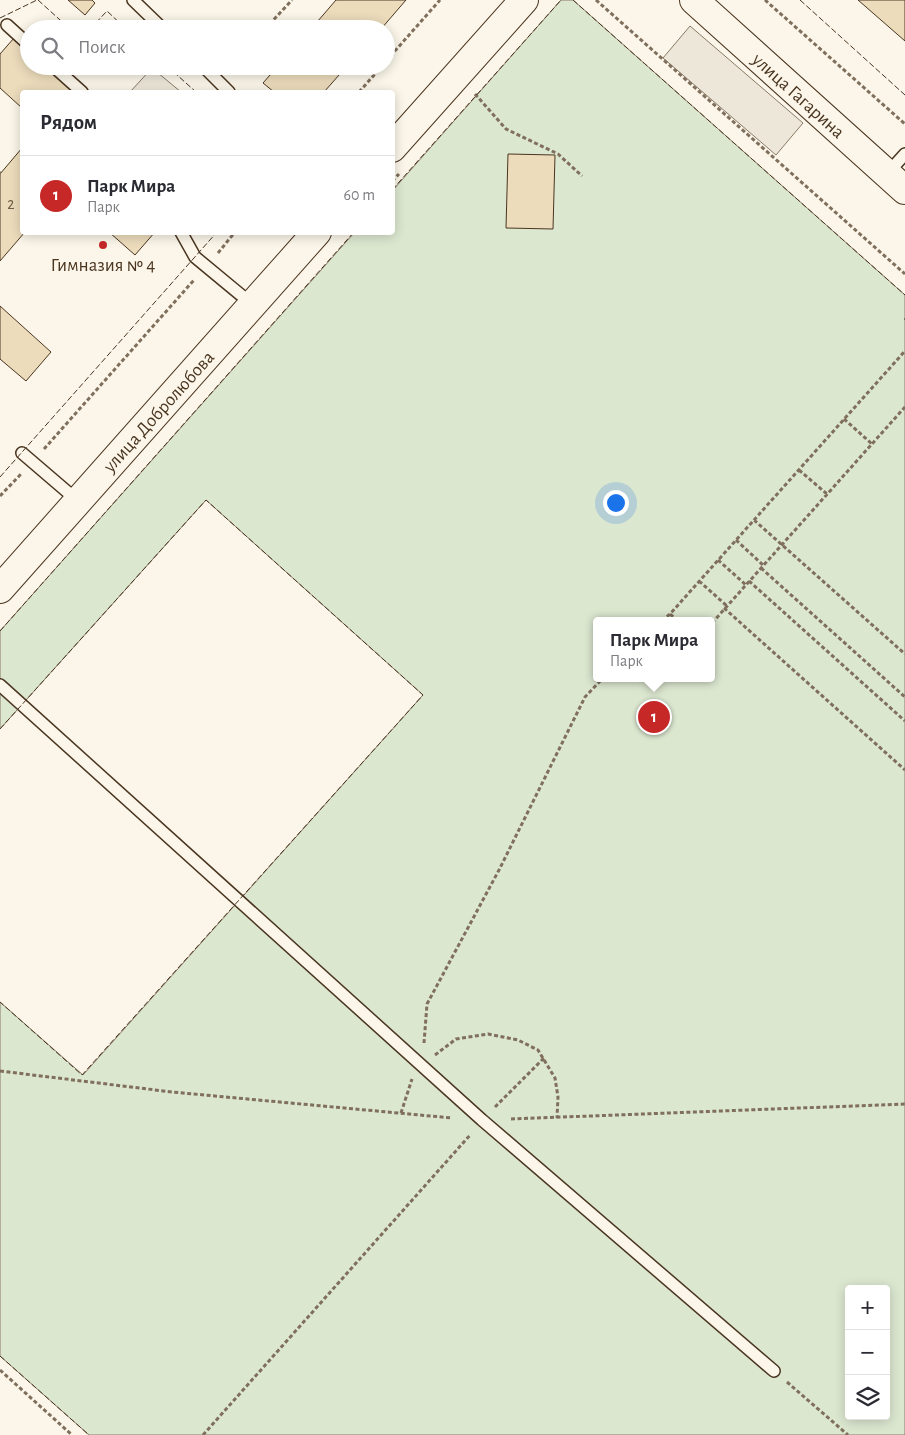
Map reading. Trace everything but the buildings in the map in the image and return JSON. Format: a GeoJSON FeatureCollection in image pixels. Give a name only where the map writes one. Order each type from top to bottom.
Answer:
{"type":"FeatureCollection","features":[{"type":"Feature","properties":{"kind":"street"},"geometry":{"type":"LineString","coordinates":[[395,145],[524,0]]}},
{"type":"Feature","properties":{"kind":"street","name":"улица Гагарина"},"geometry":{"type":"LineString","coordinates":[[694,0],[896,182]]}},
{"type":"Feature","properties":{"kind":"street","name":"улица Добролюбова"},"geometry":{"type":"LineString","coordinates":[[0,589],[314,235]]}},
{"type":"Feature","properties":{"kind":"lane"},"geometry":{"type":"LineString","coordinates":[[133,0],[154,20]]}},
{"type":"Feature","properties":{"kind":"lane"},"geometry":{"type":"LineString","coordinates":[[7,25],[20,37]]}},
{"type":"Feature","properties":{"kind":"lane"},"geometry":{"type":"LineString","coordinates":[[63,75],[80,90]]}},
{"type":"Feature","properties":{"kind":"lane"},"geometry":{"type":"LineString","coordinates":[[212,75],[228,90]]}},
{"type":"Feature","properties":{"kind":"lane"},"geometry":{"type":"LineString","coordinates":[[896,182],[905,154]]}},
{"type":"Feature","properties":{"kind":"lane"},"geometry":{"type":"LineString","coordinates":[[183,235],[195,257],[252,305]]}},
{"type":"Feature","properties":{"kind":"lane"},"geometry":{"type":"LineString","coordinates":[[22,453],[78,501]]}},
{"type":"Feature","properties":{"kind":"lane"},"geometry":{"type":"LineString","coordinates":[[0,685],[482,1120],[774,1370]]}},
{"type":"Feature","properties":{"kind":"path"},"geometry":{"type":"LineString","coordinates":[[273,20],[292,0]]}},
{"type":"Feature","properties":{"kind":"path"},"geometry":{"type":"LineString","coordinates":[[395,51],[440,0]]}},
{"type":"Feature","properties":{"kind":"path"},"geometry":{"type":"LineString","coordinates":[[596,0],[905,274]]}},
{"type":"Feature","properties":{"kind":"path"},"geometry":{"type":"LineString","coordinates":[[765,0],[905,124]]}},
{"type":"Feature","properties":{"kind":"path"},"geometry":{"type":"LineString","coordinates":[[361,90],[374,75]]}},
{"type":"Feature","properties":{"kind":"path"},"geometry":{"type":"LineString","coordinates":[[472,92],[506,129],[558,154],[582,176]]}},
{"type":"Feature","properties":{"kind":"path"},"geometry":{"type":"LineString","coordinates":[[0,496],[33,462],[232,235]]}},
{"type":"Feature","properties":{"kind":"path"},"geometry":{"type":"LineString","coordinates":[[667,617],[905,351]]}},
{"type":"Feature","properties":{"kind":"path"},"geometry":{"type":"LineString","coordinates":[[715,620],[905,407]]}},
{"type":"Feature","properties":{"kind":"path"},"geometry":{"type":"LineString","coordinates":[[844,419],[872,444]]}},
{"type":"Feature","properties":{"kind":"path"},"geometry":{"type":"LineString","coordinates":[[799,470],[827,494]]}},
{"type":"Feature","properties":{"kind":"path"},"geometry":{"type":"LineString","coordinates":[[754,520],[905,654]]}},
{"type":"Feature","properties":{"kind":"path"},"geometry":{"type":"LineString","coordinates":[[736,540],[905,697]]}},
{"type":"Feature","properties":{"kind":"path"},"geometry":{"type":"LineString","coordinates":[[718,560],[905,721]]}},
{"type":"Feature","properties":{"kind":"path"},"geometry":{"type":"LineString","coordinates":[[699,581],[905,770]]}},
{"type":"Feature","properties":{"kind":"path"},"geometry":{"type":"LineString","coordinates":[[670,614],[673,617]]}},
{"type":"Feature","properties":{"kind":"path"},"geometry":{"type":"LineString","coordinates":[[422,1066],[428,1004],[499,870],[585,697],[599,682]]}},
{"type":"Feature","properties":{"kind":"path"},"geometry":{"type":"LineString","coordinates":[[401,1113],[410,1082],[422,1066],[456,1039],[488,1034],[518,1040],[538,1050],[555,1078],[558,1097],[556,1118]]}},
{"type":"Feature","properties":{"kind":"path"},"geometry":{"type":"LineString","coordinates":[[203,1435],[482,1120],[544,1058]]}},
{"type":"Feature","properties":{"kind":"path"},"geometry":{"type":"LineString","coordinates":[[0,1370],[72,1435]]}},
{"type":"Feature","properties":{"kind":"path"},"geometry":{"type":"LineString","coordinates":[[774,1370],[848,1435]]}},
{"type":"Feature","properties":{"kind":"green space"},"geometry":{"type":"Polygon","coordinates":[[[561,0],[573,0],[905,295],[905,1435],[89,1435],[0,1356],[0,1002],[83,1075],[423,695],[206,500],[0,729],[0,631],[352,235],[395,235],[395,188],[561,0]]]}},
{"type":"Feature","properties":{"kind":"shaded area"},"geometry":{"type":"Polygon","coordinates":[[[690,26],[803,123],[776,155],[663,58],[690,26]]]}},
{"type":"Feature","properties":{"kind":"shaded area"},"geometry":{"type":"Polygon","coordinates":[[[146,75],[160,75],[179,90],[132,90],[146,75]]]}},
{"type":"Feature","properties":{"kind":"fence"},"geometry":{"type":"LineString","coordinates":[[0,18],[37,0]]}},
{"type":"Feature","properties":{"kind":"fence"},"geometry":{"type":"LineString","coordinates":[[38,0],[60,20]]}},
{"type":"Feature","properties":{"kind":"fence"},"geometry":{"type":"LineString","coordinates":[[395,187],[561,0]]}},
{"type":"Feature","properties":{"kind":"fence"},"geometry":{"type":"LineString","coordinates":[[573,0],[905,295]]}},
{"type":"Feature","properties":{"kind":"fence"},"geometry":{"type":"LineString","coordinates":[[800,0],[905,95]]}},
{"type":"Feature","properties":{"kind":"fence"},"geometry":{"type":"LineString","coordinates":[[98,20],[107,11],[116,20]]}},
{"type":"Feature","properties":{"kind":"fence"},"geometry":{"type":"LineString","coordinates":[[177,75],[194,90]]}},
{"type":"Feature","properties":{"kind":"fence"},"geometry":{"type":"LineString","coordinates":[[0,477],[214,235]]}},
{"type":"Feature","properties":{"kind":"fence"},"geometry":{"type":"LineString","coordinates":[[0,631],[351,235]]}},
{"type":"Feature","properties":{"kind":"fence"},"geometry":{"type":"LineString","coordinates":[[0,729],[206,500],[423,695],[82,1075],[0,1002]]}},
{"type":"Feature","properties":{"kind":"fence"},"geometry":{"type":"LineString","coordinates":[[0,1356],[89,1435]]}},
{"type":"Feature","properties":{"kind":"place","name":"Гимназия № 4"},"geometry":{"type":"Point","coordinates":[103,245]}},
{"type":"Feature","properties":{"kind":"place","name":"Парк Мира"},"geometry":{"type":"Point","coordinates":[654,717]}}]}
